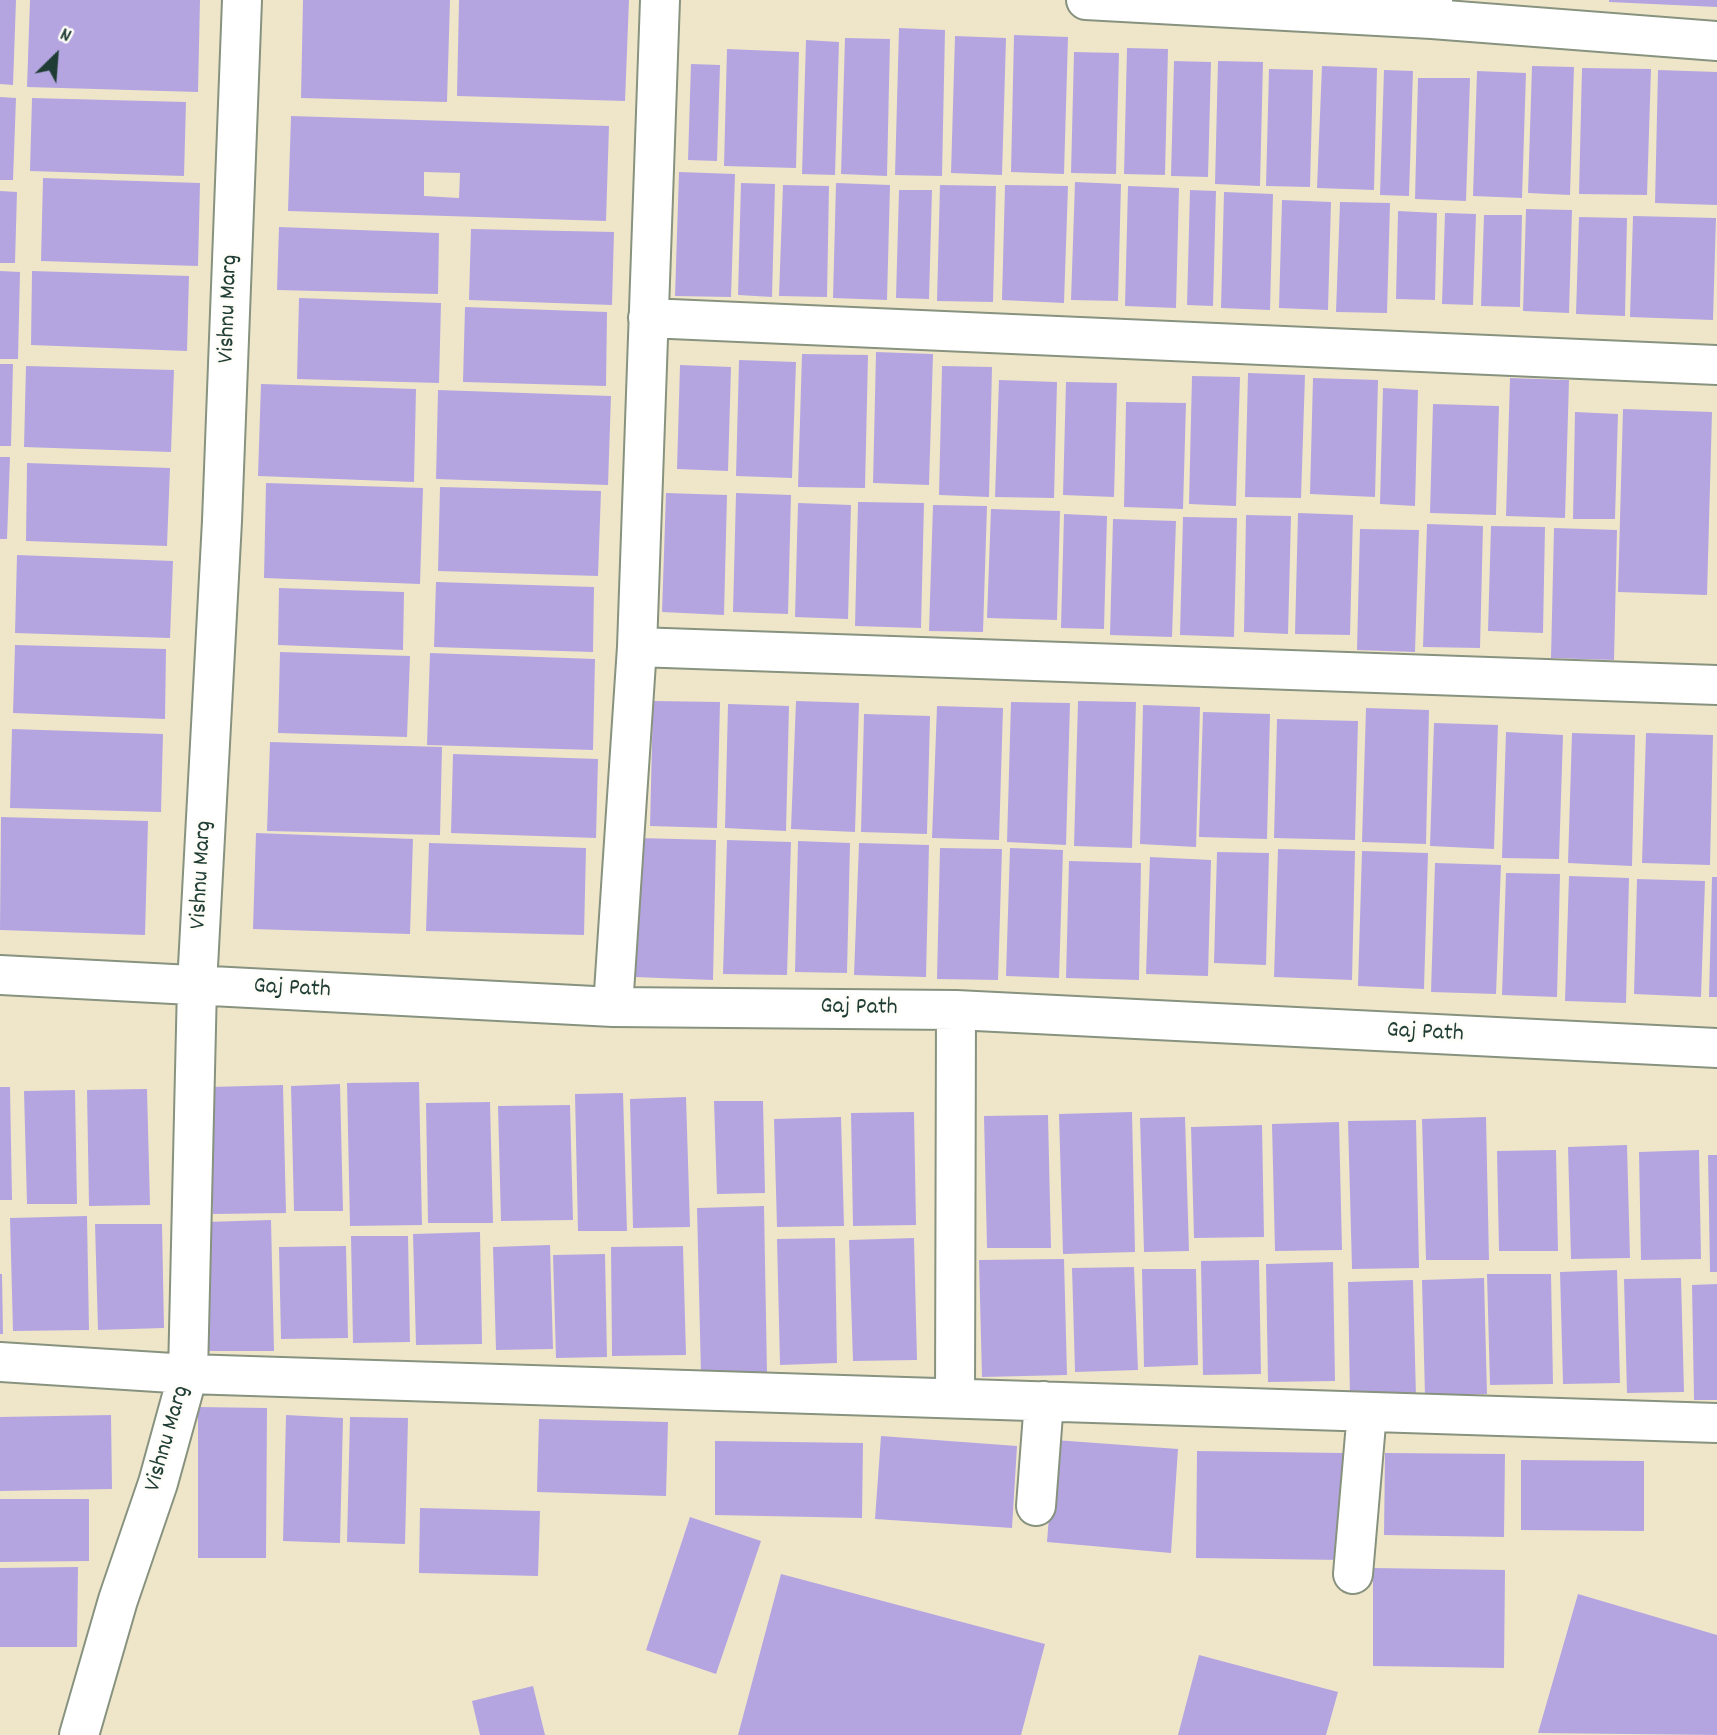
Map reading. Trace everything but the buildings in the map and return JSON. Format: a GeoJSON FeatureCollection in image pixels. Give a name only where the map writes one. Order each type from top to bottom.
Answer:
{"type":"FeatureCollection","features":[{"type":"Feature","properties":{"kind":"street","name":"Vishnu Marg"},"geometry":{"type":"LineString","coordinates":[[79,1735],[118,1600],[158,1483],[188,1374],[197,985],[222,522],[242,0]]}},
{"type":"Feature","properties":{"kind":"street"},"geometry":{"type":"LineString","coordinates":[[613,1007],[637,647],[660,0]]}},
{"type":"Feature","properties":{"kind":"street"},"geometry":{"type":"LineString","coordinates":[[1086,0],[1433,9],[1717,41]]}},
{"type":"Feature","properties":{"kind":"street"},"geometry":{"type":"LineString","coordinates":[[648,318],[1717,365]]}},
{"type":"Feature","properties":{"kind":"street"},"geometry":{"type":"LineString","coordinates":[[637,647],[1717,685]]}},
{"type":"Feature","properties":{"kind":"street","name":"Gaj Path"},"geometry":{"type":"LineString","coordinates":[[0,975],[613,1007],[956,1010],[1717,1048]]}},
{"type":"Feature","properties":{"kind":"street"},"geometry":{"type":"LineString","coordinates":[[955,1398],[956,1010]]}},
{"type":"Feature","properties":{"kind":"street"},"geometry":{"type":"LineString","coordinates":[[0,1362],[188,1374],[1717,1423]]}},
{"type":"Feature","properties":{"kind":"street"},"geometry":{"type":"LineString","coordinates":[[1036,1506],[1044,1401]]}},
{"type":"Feature","properties":{"kind":"street"},"geometry":{"type":"LineString","coordinates":[[1353,1574],[1367,1412]]}}]}
